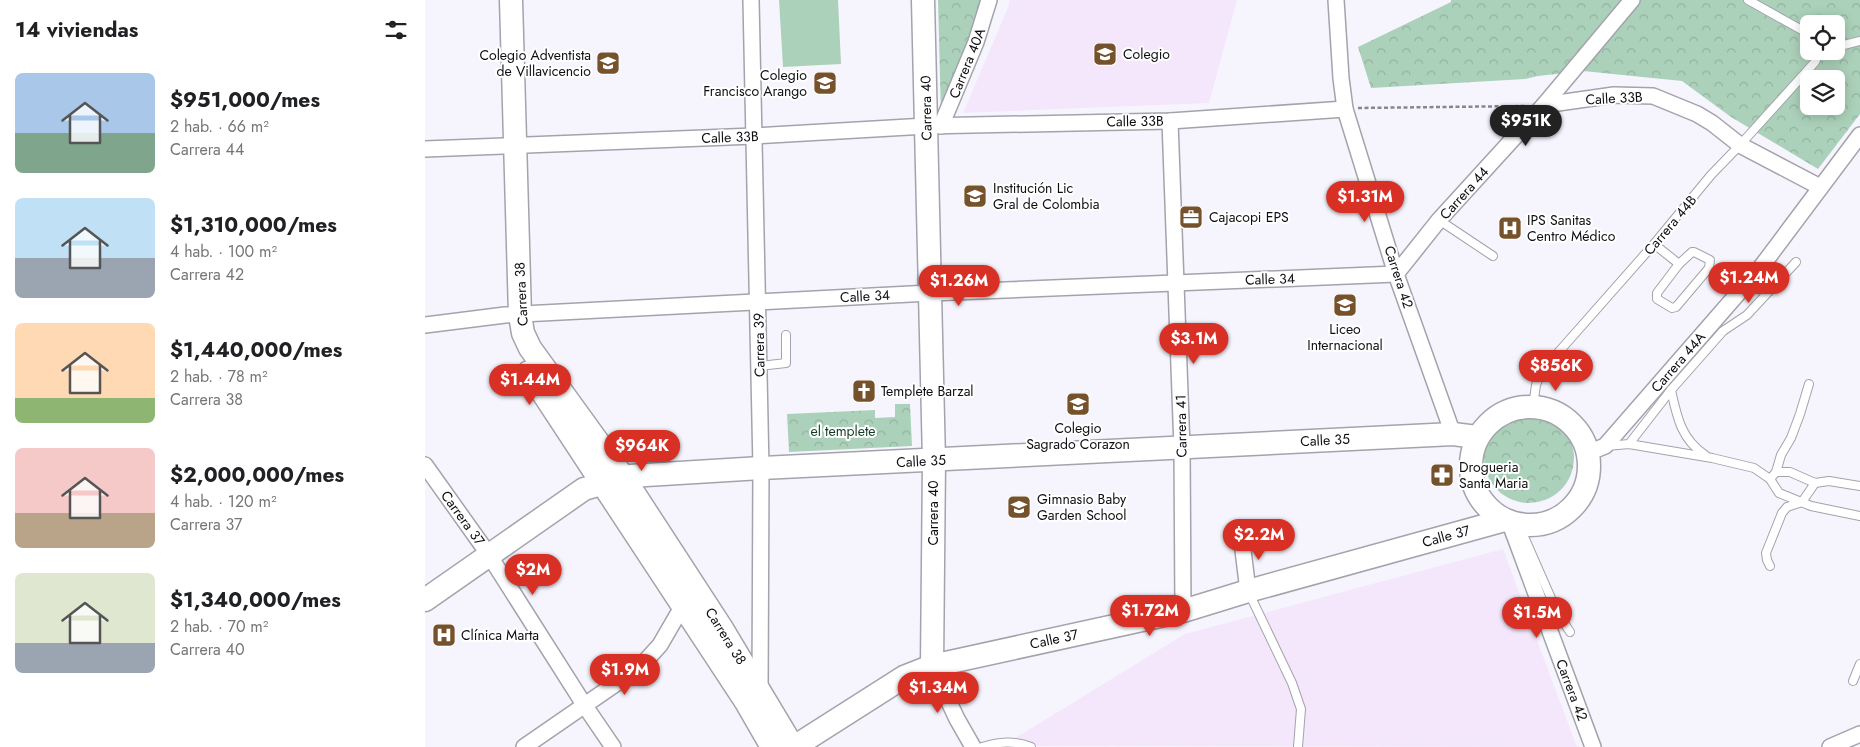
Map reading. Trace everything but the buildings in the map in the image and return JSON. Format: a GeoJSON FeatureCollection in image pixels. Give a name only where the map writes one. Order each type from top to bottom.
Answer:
{"type":"FeatureCollection","features":[{"type":"Feature","properties":{"kind":"street","name":"Carrera 38"},"geometry":{"type":"LineString","coordinates":[[495,0],[507,145],[513,315],[508,336],[516,352],[721,627],[753,696],[772,747]]}},
{"type":"Feature","properties":{"kind":"street","name":"Carrera 38"},"geometry":{"type":"LineString","coordinates":[[507,145],[511,0]]}},
{"type":"Feature","properties":{"kind":"street","name":"Carrera 39"},"geometry":{"type":"LineString","coordinates":[[751,0],[761,468],[753,696]]}},
{"type":"Feature","properties":{"kind":"street","name":"Carrera 40"},"geometry":{"type":"LineString","coordinates":[[923,0],[934,126],[930,293],[934,460],[932,666],[957,719],[973,747]]}},
{"type":"Feature","properties":{"kind":"street","name":"Carrera 40A"},"geometry":{"type":"LineString","coordinates":[[934,126],[976,42],[989,0]]}},
{"type":"Feature","properties":{"kind":"street","name":"Carrera 42"},"geometry":{"type":"LineString","coordinates":[[1336,0],[1345,109],[1396,274],[1453,434]]}},
{"type":"Feature","properties":{"kind":"street","name":"Carrera 44"},"geometry":{"type":"LineString","coordinates":[[1396,274],[1439,220],[1544,106],[1632,0]]}},
{"type":"Feature","properties":{"kind":"street","name":"Calle 33B"},"geometry":{"type":"LineString","coordinates":[[1544,106],[1614,95],[1653,96],[1697,114],[1741,145],[1819,188]]}},
{"type":"Feature","properties":{"kind":"street","name":"Calle 33B"},"geometry":{"type":"LineString","coordinates":[[425,149],[754,136],[934,126],[1170,121],[1345,109]]}},
{"type":"Feature","properties":{"kind":"street","name":"Carrera 41"},"geometry":{"type":"LineString","coordinates":[[1170,121],[1182,448],[1183,611]]}},
{"type":"Feature","properties":{"kind":"street","name":"Carrera 44A"},"geometry":{"type":"LineString","coordinates":[[1597,449],[1761,267],[1860,135]]}},
{"type":"Feature","properties":{"kind":"street","name":"Calle 34"},"geometry":{"type":"LineString","coordinates":[[425,325],[513,315],[758,302],[1396,274]]}},
{"type":"Feature","properties":{"kind":"street"},"geometry":{"type":"LineString","coordinates":[[1533,406],[1551,410],[1568,420],[1597,449],[1589,462],[1587,482],[1579,500],[1565,514],[1548,522],[1528,525],[1511,521],[1491,512],[1480,498],[1473,482],[1471,454],[1477,437],[1489,423],[1504,412],[1522,407],[1533,406]]}},
{"type":"Feature","properties":{"kind":"street","name":"Calle 35"},"geometry":{"type":"LineString","coordinates":[[425,600],[584,489],[630,476],[1453,434],[1477,437]]}},
{"type":"Feature","properties":{"kind":"street","name":"Carrera 37"},"geometry":{"type":"LineString","coordinates":[[425,465],[489,555],[613,747]]}},
{"type":"Feature","properties":{"kind":"street","name":"Carrera 38"},"geometry":{"type":"LineString","coordinates":[[614,481],[682,607],[793,747]]}},
{"type":"Feature","properties":{"kind":"street","name":"Carrera 42"},"geometry":{"type":"LineString","coordinates":[[1511,521],[1593,747]]}},
{"type":"Feature","properties":{"kind":"street","name":"Calle 37"},"geometry":{"type":"LineString","coordinates":[[793,747],[904,677],[932,666],[1183,611],[1248,591],[1511,521]]}},
{"type":"Feature","properties":{"kind":"street"},"geometry":{"type":"LineString","coordinates":[[1241,534],[1248,591]]}},
{"type":"Feature","properties":{"kind":"street"},"geometry":{"type":"LineString","coordinates":[[524,747],[640,667],[669,633],[682,607]]}},
{"type":"Feature","properties":{"kind":"street"},"geometry":{"type":"LineString","coordinates":[[1830,747],[1860,734]]}},
{"type":"Feature","properties":{"kind":"lane"},"geometry":{"type":"LineString","coordinates":[[1748,0],[1800,29]]}},
{"type":"Feature","properties":{"kind":"lane"},"geometry":{"type":"LineString","coordinates":[[1845,45],[1860,41]]}},
{"type":"Feature","properties":{"kind":"lane","name":"Carrera 44B"},"geometry":{"type":"LineString","coordinates":[[1533,406],[1536,385],[1541,372],[1654,244],[1711,175],[1741,145],[1816,60]]}},
{"type":"Feature","properties":{"kind":"lane"},"geometry":{"type":"LineString","coordinates":[[1439,220],[1493,256]]}},
{"type":"Feature","properties":{"kind":"lane"},"geometry":{"type":"LineString","coordinates":[[1654,244],[1679,264]]}},
{"type":"Feature","properties":{"kind":"lane"},"geometry":{"type":"LineString","coordinates":[[1695,252],[1710,260],[1711,264],[1676,308],[1672,308],[1657,299],[1657,293],[1679,264],[1695,252]]}},
{"type":"Feature","properties":{"kind":"lane"},"geometry":{"type":"LineString","coordinates":[[1629,444],[1671,390],[1723,331],[1747,315],[1796,262]]}},
{"type":"Feature","properties":{"kind":"lane"},"geometry":{"type":"LineString","coordinates":[[759,366],[786,362],[786,335]]}},
{"type":"Feature","properties":{"kind":"lane"},"geometry":{"type":"LineString","coordinates":[[1809,384],[1791,438],[1781,455],[1773,475],[1779,493],[1824,510],[1860,516]]}},
{"type":"Feature","properties":{"kind":"lane"},"geometry":{"type":"LineString","coordinates":[[1671,390],[1678,421],[1685,437],[1698,450],[1711,458]]}},
{"type":"Feature","properties":{"kind":"lane"},"geometry":{"type":"LineString","coordinates":[[1597,449],[1629,444],[1711,458],[1754,468],[1773,475],[1790,472],[1815,483],[1829,482],[1860,486]]}},
{"type":"Feature","properties":{"kind":"lane"},"geometry":{"type":"LineString","coordinates":[[1770,566],[1766,552],[1782,513],[1787,507],[1803,502],[1815,483]]}},
{"type":"Feature","properties":{"kind":"lane"},"geometry":{"type":"LineString","coordinates":[[1511,521],[1557,614],[1570,632]]}},
{"type":"Feature","properties":{"kind":"lane"},"geometry":{"type":"LineString","coordinates":[[1248,591],[1291,683],[1301,709],[1298,747]]}},
{"type":"Feature","properties":{"kind":"lane"},"geometry":{"type":"LineString","coordinates":[[1853,681],[1860,664]]}},
{"type":"Feature","properties":{"kind":"lane"},"geometry":{"type":"LineString","coordinates":[[982,747],[999,742],[1020,743],[1031,747]]}},
{"type":"Feature","properties":{"kind":"path"},"geometry":{"type":"LineString","coordinates":[[1345,109],[1544,106]]}},
{"type":"Feature","properties":{"kind":"shaded area","name":"Colegio"},"geometry":{"type":"Polygon","coordinates":[[[1009,0],[1237,0],[1209,103],[963,113],[1009,5],[1009,0]]]}},
{"type":"Feature","properties":{"kind":"shaded area"},"geometry":{"type":"Polygon","coordinates":[[[1503,549],[1577,747],[1002,746],[1185,634],[1503,549]]]}},
{"type":"Feature","properties":{"kind":"green space"},"geometry":{"type":"Polygon","coordinates":[[[779,0],[838,0],[841,64],[783,67],[779,0]]]}},
{"type":"Feature","properties":{"kind":"green space"},"geometry":{"type":"Polygon","coordinates":[[[938,0],[982,0],[982,12],[941,115],[938,0]]]}},
{"type":"Feature","properties":{"kind":"green space"},"geometry":{"type":"Polygon","coordinates":[[[1451,0],[1860,0],[1860,114],[1818,169],[1731,117],[1682,81],[1583,71],[1525,79],[1371,88],[1358,47],[1451,2],[1451,0]]]}},
{"type":"Feature","properties":{"kind":"green space","name":"el templete"},"geometry":{"type":"Polygon","coordinates":[[[895,404],[910,404],[912,446],[789,452],[787,414],[875,410],[875,418],[895,417],[895,404]]]}},
{"type":"Feature","properties":{"kind":"green space"},"geometry":{"type":"Polygon","coordinates":[[[1520,413],[1538,413],[1554,420],[1567,433],[1574,449],[1574,467],[1567,483],[1554,496],[1538,503],[1520,503],[1504,496],[1491,483],[1484,467],[1484,449],[1491,433],[1504,420],[1520,413]]]}},
{"type":"Feature","properties":{"kind":"place","name":"Colegio"},"geometry":{"type":"Point","coordinates":[1105,54]}},
{"type":"Feature","properties":{"kind":"place","name":"Colegio Adventista de Villavicencio"},"geometry":{"type":"Point","coordinates":[608,63]}},
{"type":"Feature","properties":{"kind":"place","name":"Colegio Francisco Arango"},"geometry":{"type":"Point","coordinates":[825,83]}},
{"type":"Feature","properties":{"kind":"place","name":"Institución Lic Gral de Colombia"},"geometry":{"type":"Point","coordinates":[975,196]}},
{"type":"Feature","properties":{"kind":"place","name":"Cajacopi EPS"},"geometry":{"type":"Point","coordinates":[1191,217]}},
{"type":"Feature","properties":{"kind":"place","name":"IPS Sanitas Centro Médico"},"geometry":{"type":"Point","coordinates":[1510,228]}},
{"type":"Feature","properties":{"kind":"place","name":"Liceo Internacional"},"geometry":{"type":"Point","coordinates":[1345,305]}},
{"type":"Feature","properties":{"kind":"place","name":"Templete Barzal"},"geometry":{"type":"Point","coordinates":[864,391]}},
{"type":"Feature","properties":{"kind":"place","name":"Colegio Sagrado Corazon"},"geometry":{"type":"Point","coordinates":[1078,404]}},
{"type":"Feature","properties":{"kind":"place","name":"Drogueria Santa Maria"},"geometry":{"type":"Point","coordinates":[1442,475]}},
{"type":"Feature","properties":{"kind":"place","name":"Gimnasio Baby Garden School"},"geometry":{"type":"Point","coordinates":[1019,507]}},
{"type":"Feature","properties":{"kind":"place","name":"Clínica Marta"},"geometry":{"type":"Point","coordinates":[444,635]}}]}
